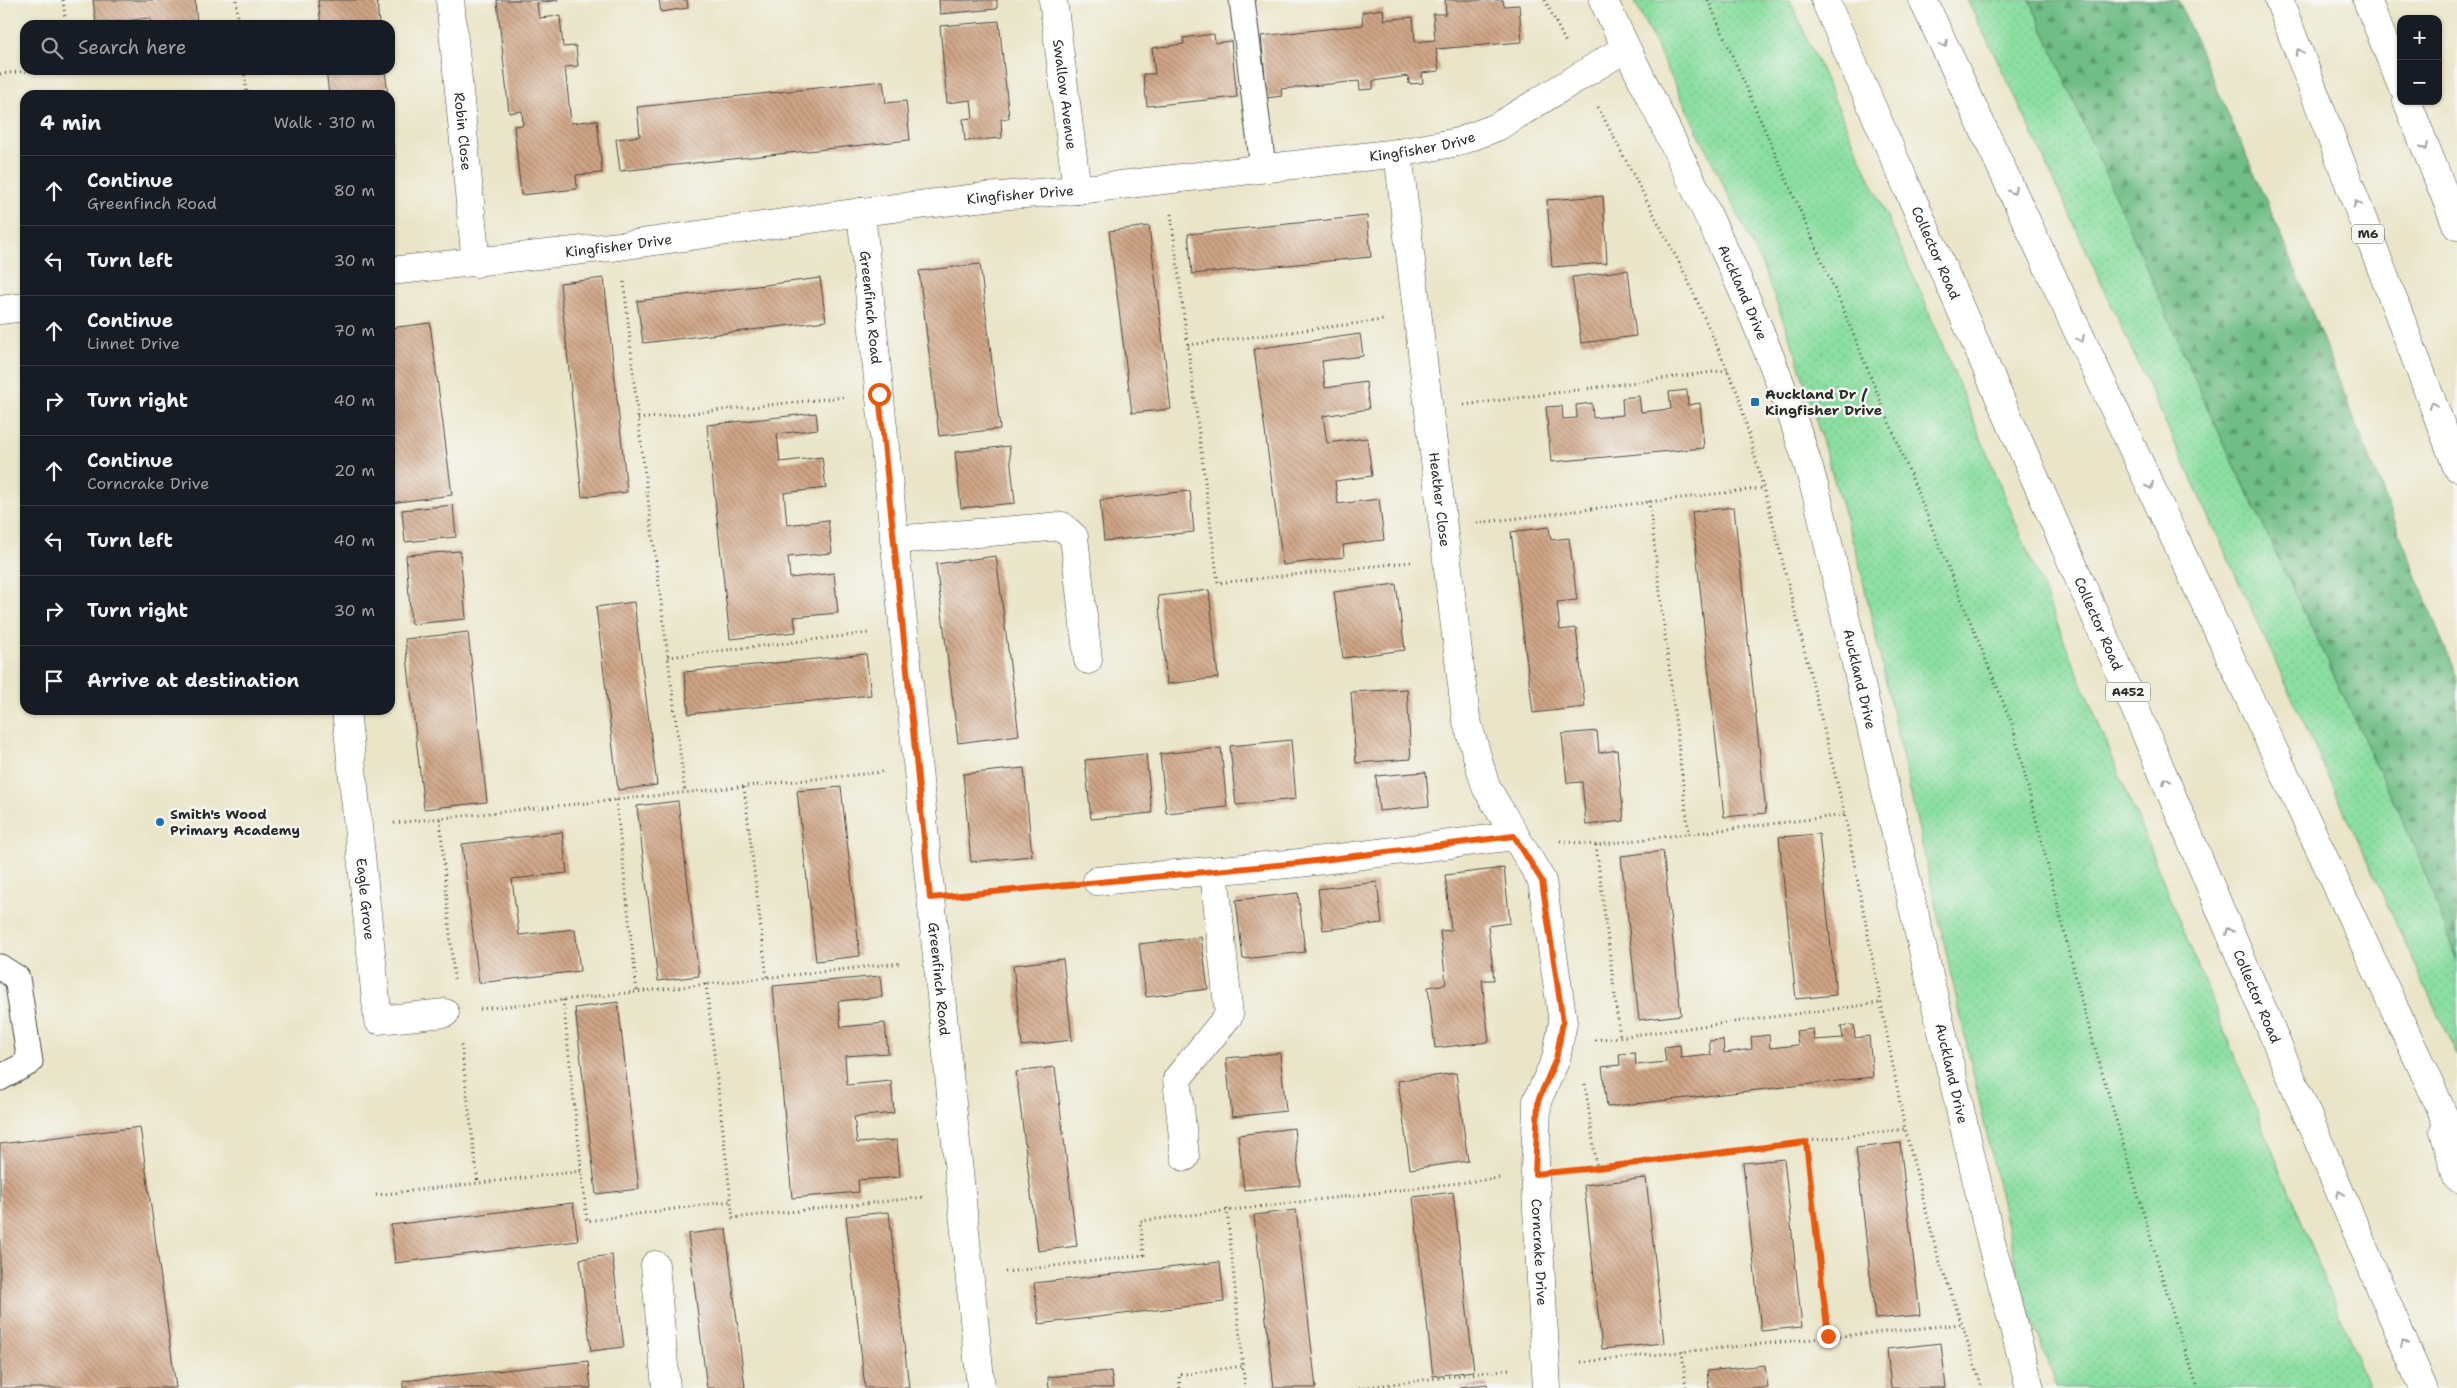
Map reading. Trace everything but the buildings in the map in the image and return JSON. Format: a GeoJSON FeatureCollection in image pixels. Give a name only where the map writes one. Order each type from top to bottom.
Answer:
{"type":"FeatureCollection","features":[{"type":"Feature","properties":{"kind":"main road","name":"Robin Close"},"geometry":{"type":"LineString","coordinates":[[450,0],[476,263]]}},
{"type":"Feature","properties":{"kind":"main road","name":"Swallow Avenue"},"geometry":{"type":"LineString","coordinates":[[1053,0],[1077,190]]}},
{"type":"Feature","properties":{"kind":"main road","name":"Auckland Drive"},"geometry":{"type":"LineString","coordinates":[[1603,0],[1741,289],[1802,441],[1991,1242],[2030,1388]]}},
{"type":"Feature","properties":{"kind":"main road","name":"Collector Road"},"geometry":{"type":"LineString","coordinates":[[1825,0],[2109,647],[2423,1388]]}},
{"type":"Feature","properties":{"kind":"main road"},"geometry":{"type":"LineString","coordinates":[[1923,0],[2433,1091],[2457,1147]]}},
{"type":"Feature","properties":{"kind":"main road","name":"M6"},"geometry":{"type":"LineString","coordinates":[[2279,0],[2457,467]]}},
{"type":"Feature","properties":{"kind":"main road"},"geometry":{"type":"LineString","coordinates":[[2367,0],[2397,74]]}},
{"type":"Feature","properties":{"kind":"main road","name":"Kingfisher Drive"},"geometry":{"type":"LineString","coordinates":[[395,271],[620,246],[860,212],[985,197],[1077,190],[1167,178],[1398,153],[1458,142],[1497,127],[1626,48]]}},
{"type":"Feature","properties":{"kind":"main road"},"geometry":{"type":"LineString","coordinates":[[2410,105],[2457,226]]}},
{"type":"Feature","properties":{"kind":"main road","name":"Heather Close"},"geometry":{"type":"LineString","coordinates":[[1398,153],[1466,718],[1486,787],[1542,881],[1563,1022],[1556,1059]]}},
{"type":"Feature","properties":{"kind":"main road","name":"Greenfinch Road"},"geometry":{"type":"LineString","coordinates":[[860,212],[981,1388]]}},
{"type":"Feature","properties":{"kind":"main road"},"geometry":{"type":"LineString","coordinates":[[0,310],[20,308]]}},
{"type":"Feature","properties":{"kind":"main road"},"geometry":{"type":"LineString","coordinates":[[894,540],[1062,526],[1074,537],[1088,660]]}},
{"type":"Feature","properties":{"kind":"main road","name":"Eagle Grove"},"geometry":{"type":"LineString","coordinates":[[347,715],[378,1020],[445,1013]]}},
{"type":"Feature","properties":{"kind":"main road"},"geometry":{"type":"LineString","coordinates":[[1097,882],[1309,862],[1514,836]]}},
{"type":"Feature","properties":{"kind":"main road"},"geometry":{"type":"LineString","coordinates":[[1185,1157],[1177,1079],[1228,1015],[1214,871]]}},
{"type":"Feature","properties":{"kind":"main road","name":"Corncrake Drive"},"geometry":{"type":"LineString","coordinates":[[1546,1377],[1535,1174],[1538,1101],[1556,1059]]}},
{"type":"Feature","properties":{"kind":"main road"},"geometry":{"type":"LineString","coordinates":[[2433,1091],[2457,1178]]}},
{"type":"Feature","properties":{"kind":"main road"},"geometry":{"type":"LineString","coordinates":[[655,1265],[666,1388]]}},
{"type":"Feature","properties":{"kind":"lane"},"geometry":{"type":"LineString","coordinates":[[1242,0],[1263,167]]}},
{"type":"Feature","properties":{"kind":"lane"},"geometry":{"type":"LineString","coordinates":[[0,967],[17,978],[30,1062],[0,1078]]}},
{"type":"Feature","properties":{"kind":"path"},"geometry":{"type":"LineString","coordinates":[[63,0],[65,20]]}},
{"type":"Feature","properties":{"kind":"path"},"geometry":{"type":"LineString","coordinates":[[236,0],[238,20]]}},
{"type":"Feature","properties":{"kind":"path"},"geometry":{"type":"LineString","coordinates":[[1545,0],[1581,74],[1686,276],[1738,394],[1764,488],[1845,815],[1906,1129],[1938,1257],[1982,1388]]}},
{"type":"Feature","properties":{"kind":"path"},"geometry":{"type":"LineString","coordinates":[[1708,0],[1840,304],[2012,724],[2085,1014],[2176,1324],[2198,1388]]}},
{"type":"Feature","properties":{"kind":"path"},"geometry":{"type":"LineString","coordinates":[[0,74],[20,72]]}},
{"type":"Feature","properties":{"kind":"path"},"geometry":{"type":"LineString","coordinates":[[245,75],[246,90]]}},
{"type":"Feature","properties":{"kind":"path"},"geometry":{"type":"LineString","coordinates":[[1167,178],[1218,583],[1447,558]]}},
{"type":"Feature","properties":{"kind":"path"},"geometry":{"type":"LineString","coordinates":[[620,246],[638,419],[685,793]]}},
{"type":"Feature","properties":{"kind":"path"},"geometry":{"type":"LineString","coordinates":[[1188,344],[1418,315]]}},
{"type":"Feature","properties":{"kind":"path"},"geometry":{"type":"LineString","coordinates":[[1429,409],[1728,370]]}},
{"type":"Feature","properties":{"kind":"path"},"geometry":{"type":"LineString","coordinates":[[638,419],[879,394]]}},
{"type":"Feature","properties":{"kind":"path"},"geometry":{"type":"LineString","coordinates":[[1443,527],[1764,488]]}},
{"type":"Feature","properties":{"kind":"path"},"geometry":{"type":"LineString","coordinates":[[1649,502],[1689,834]]}},
{"type":"Feature","properties":{"kind":"path"},"geometry":{"type":"LineString","coordinates":[[668,657],[903,628]]}},
{"type":"Feature","properties":{"kind":"path"},"geometry":{"type":"LineString","coordinates":[[358,827],[918,769]]}},
{"type":"Feature","properties":{"kind":"path"},"geometry":{"type":"LineString","coordinates":[[744,787],[767,978]]}},
{"type":"Feature","properties":{"kind":"path"},"geometry":{"type":"LineString","coordinates":[[616,800],[637,992]]}},
{"type":"Feature","properties":{"kind":"path"},"geometry":{"type":"LineString","coordinates":[[1514,836],[1596,845],[1845,815]]}},
{"type":"Feature","properties":{"kind":"path"},"geometry":{"type":"LineString","coordinates":[[1596,845],[1620,1037]]}},
{"type":"Feature","properties":{"kind":"path"},"geometry":{"type":"LineString","coordinates":[[930,898],[1097,882]]}},
{"type":"Feature","properties":{"kind":"path"},"geometry":{"type":"LineString","coordinates":[[445,1013],[937,958]]}},
{"type":"Feature","properties":{"kind":"path"},"geometry":{"type":"LineString","coordinates":[[706,984],[733,1218],[961,1193]]}},
{"type":"Feature","properties":{"kind":"path"},"geometry":{"type":"LineString","coordinates":[[563,1000],[588,1220],[731,1201]]}},
{"type":"Feature","properties":{"kind":"path"},"geometry":{"type":"LineString","coordinates":[[1587,1041],[1880,1003]]}},
{"type":"Feature","properties":{"kind":"path"},"geometry":{"type":"LineString","coordinates":[[1585,1081],[1597,1168]]}},
{"type":"Feature","properties":{"kind":"path"},"geometry":{"type":"LineString","coordinates":[[970,1276],[1144,1255],[1140,1221],[1227,1209],[1597,1168],[1906,1129]]}},
{"type":"Feature","properties":{"kind":"path"},"geometry":{"type":"LineString","coordinates":[[1806,1142],[1828,1336]]}},
{"type":"Feature","properties":{"kind":"path"},"geometry":{"type":"LineString","coordinates":[[376,1195],[582,1171]]}},
{"type":"Feature","properties":{"kind":"path"},"geometry":{"type":"LineString","coordinates":[[1227,1209],[1245,1388]]}},
{"type":"Feature","properties":{"kind":"path"},"geometry":{"type":"LineString","coordinates":[[1359,1388],[1546,1377],[1682,1352],[1962,1324]]}},
{"type":"Feature","properties":{"kind":"path"},"geometry":{"type":"LineString","coordinates":[[1682,1352],[1686,1388]]}},
{"type":"Feature","properties":{"kind":"path"},"geometry":{"type":"LineString","coordinates":[[1180,1388],[1179,1375],[1243,1366]]}},
{"type":"Feature","properties":{"kind":"green space"},"geometry":{"type":"Polygon","coordinates":[[[1634,0],[1790,0],[1922,295],[2176,912],[2369,1388],[2056,1388],[2020,1283],[1859,562],[1796,355],[1763,267],[1634,0]]]}},
{"type":"Feature","properties":{"kind":"green space"},"geometry":{"type":"Polygon","coordinates":[[[1967,0],[2030,0],[2207,407],[2416,849],[2457,961],[2457,1056],[2016,98],[1967,0]]]}},
{"type":"Feature","properties":{"kind":"green space"},"geometry":{"type":"Polygon","coordinates":[[[2030,0],[2178,0],[2283,239],[2457,678],[2457,961],[2416,849],[2207,407],[2030,0]]]}},
{"type":"Feature","properties":{"kind":"place","name":"Auckland Dr / Kingfisher Drive"},"geometry":{"type":"Point","coordinates":[1755,402]}},
{"type":"Feature","properties":{"kind":"place","name":"Smith's Wood Primary Academy"},"geometry":{"type":"Point","coordinates":[160,822]}},
{"type":"Feature","properties":{"kind":"route"},"geometry":{"type":"LineString","coordinates":[[879,394],[930,898],[1299,863],[1514,836],[1542,881],[1563,1022],[1556,1059],[1538,1101],[1535,1174],[1806,1142],[1828,1336]]}}]}
